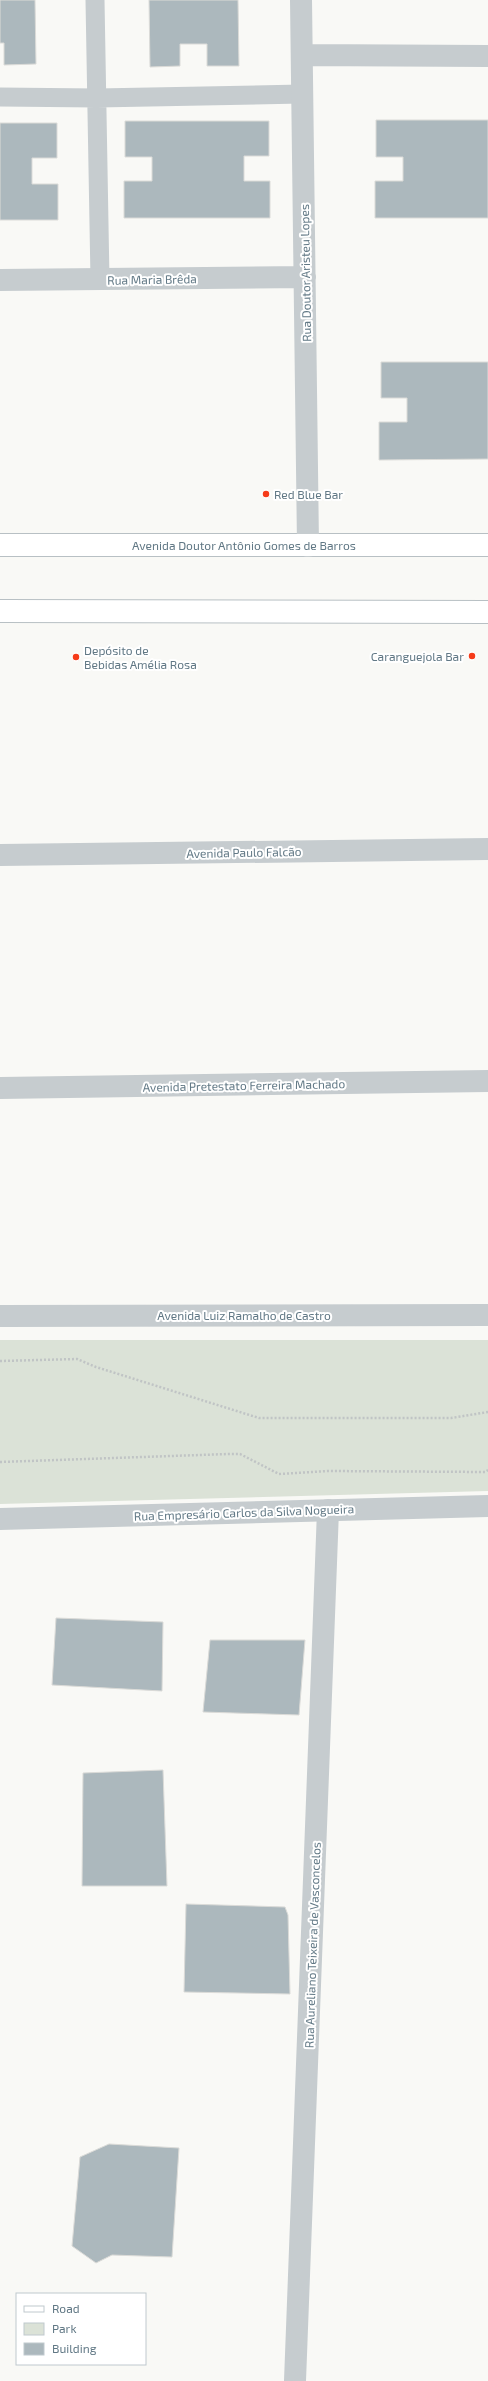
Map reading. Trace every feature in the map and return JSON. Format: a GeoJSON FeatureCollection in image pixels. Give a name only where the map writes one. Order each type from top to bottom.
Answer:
{"type":"FeatureCollection","features":[{"type":"Feature","properties":{"kind":"main road","name":"Avenida Doutor Antônio Gomes de Barros"},"geometry":{"type":"LineString","coordinates":[[0,545],[488,545]]}},
{"type":"Feature","properties":{"kind":"main road"},"geometry":{"type":"LineString","coordinates":[[0,611],[488,612]]}},
{"type":"Feature","properties":{"kind":"street","name":"Rua Doutor Aristeu Lopes"},"geometry":{"type":"LineString","coordinates":[[301,0],[308,546]]}},
{"type":"Feature","properties":{"kind":"street"},"geometry":{"type":"LineString","coordinates":[[302,55],[488,56]]}},
{"type":"Feature","properties":{"kind":"street","name":"Rua Maria Brêda"},"geometry":{"type":"LineString","coordinates":[[0,280],[305,277]]}},
{"type":"Feature","properties":{"kind":"street","name":"Avenida Paulo Falcão"},"geometry":{"type":"LineString","coordinates":[[0,855],[488,849]]}},
{"type":"Feature","properties":{"kind":"street","name":"Avenida Pretestato Ferreira Machado"},"geometry":{"type":"LineString","coordinates":[[0,1088],[488,1081]]}},
{"type":"Feature","properties":{"kind":"street","name":"Avenida Luiz Ramalho de Castro"},"geometry":{"type":"LineString","coordinates":[[0,1316],[488,1315]]}},
{"type":"Feature","properties":{"kind":"street","name":"Rua Empresário Carlos da Silva Nogueira"},"geometry":{"type":"LineString","coordinates":[[0,1519],[488,1506]]}},
{"type":"Feature","properties":{"kind":"street","name":"Rua Aureliano Teixeira de Vasconcelos"},"geometry":{"type":"LineString","coordinates":[[295,2381],[328,1510]]}},
{"type":"Feature","properties":{"kind":"lane"},"geometry":{"type":"LineString","coordinates":[[95,0],[100,280]]}},
{"type":"Feature","properties":{"kind":"lane"},"geometry":{"type":"LineString","coordinates":[[0,97],[97,98],[302,94]]}},
{"type":"Feature","properties":{"kind":"path"},"geometry":{"type":"LineString","coordinates":[[0,1361],[77,1359],[96,1367],[259,1418],[451,1418],[488,1412]]}},
{"type":"Feature","properties":{"kind":"path"},"geometry":{"type":"LineString","coordinates":[[0,1462],[240,1454],[279,1474],[328,1471],[485,1472],[488,1470]]}},
{"type":"Feature","properties":{"kind":"green space"},"geometry":{"type":"Polygon","coordinates":[[[0,1340],[488,1340],[488,1491],[0,1504],[0,1340]]]}},
{"type":"Feature","properties":{"kind":"building"},"geometry":{"type":"Polygon","coordinates":[[[0,0],[35,0],[36,64],[4,65],[4,43],[0,43],[0,0]]]}},
{"type":"Feature","properties":{"kind":"building"},"geometry":{"type":"Polygon","coordinates":[[[149,0],[238,0],[239,66],[207,66],[207,44],[180,44],[180,66],[150,67],[149,0]]]}},
{"type":"Feature","properties":{"kind":"building"},"geometry":{"type":"Polygon","coordinates":[[[376,120],[488,120],[488,218],[375,218],[375,181],[403,181],[403,157],[376,157],[376,120]]]}},
{"type":"Feature","properties":{"kind":"building"},"geometry":{"type":"Polygon","coordinates":[[[125,121],[269,121],[269,156],[244,156],[244,181],[270,181],[270,218],[124,218],[124,181],[152,181],[152,157],[125,157],[125,121]]]}},
{"type":"Feature","properties":{"kind":"building"},"geometry":{"type":"Polygon","coordinates":[[[0,123],[57,123],[57,158],[32,158],[32,184],[58,184],[58,220],[0,220],[0,123]]]}},
{"type":"Feature","properties":{"kind":"building"},"geometry":{"type":"Polygon","coordinates":[[[381,362],[488,362],[488,459],[379,460],[379,422],[407,422],[407,398],[381,398],[381,362]]]}},
{"type":"Feature","properties":{"kind":"building"},"geometry":{"type":"Polygon","coordinates":[[[56,1618],[163,1622],[162,1691],[52,1685],[56,1618]]]}},
{"type":"Feature","properties":{"kind":"building"},"geometry":{"type":"Polygon","coordinates":[[[210,1640],[305,1640],[299,1715],[203,1712],[210,1640]]]}},
{"type":"Feature","properties":{"kind":"building"},"geometry":{"type":"Polygon","coordinates":[[[163,1770],[167,1886],[82,1886],[83,1773],[163,1770]]]}},
{"type":"Feature","properties":{"kind":"building"},"geometry":{"type":"Polygon","coordinates":[[[186,1904],[285,1907],[288,1915],[290,1994],[184,1992],[186,1904]]]}},
{"type":"Feature","properties":{"kind":"building"},"geometry":{"type":"Polygon","coordinates":[[[109,2144],[179,2148],[172,2257],[112,2255],[96,2263],[72,2246],[80,2157],[109,2144]]]}},
{"type":"Feature","properties":{"kind":"place","name":"Red Blue Bar"},"geometry":{"type":"Point","coordinates":[266,494]}},
{"type":"Feature","properties":{"kind":"place","name":"Caranguejola Bar"},"geometry":{"type":"Point","coordinates":[472,656]}},
{"type":"Feature","properties":{"kind":"place","name":"Depósito de Bebidas Amélia Rosa"},"geometry":{"type":"Point","coordinates":[76,657]}}]}
